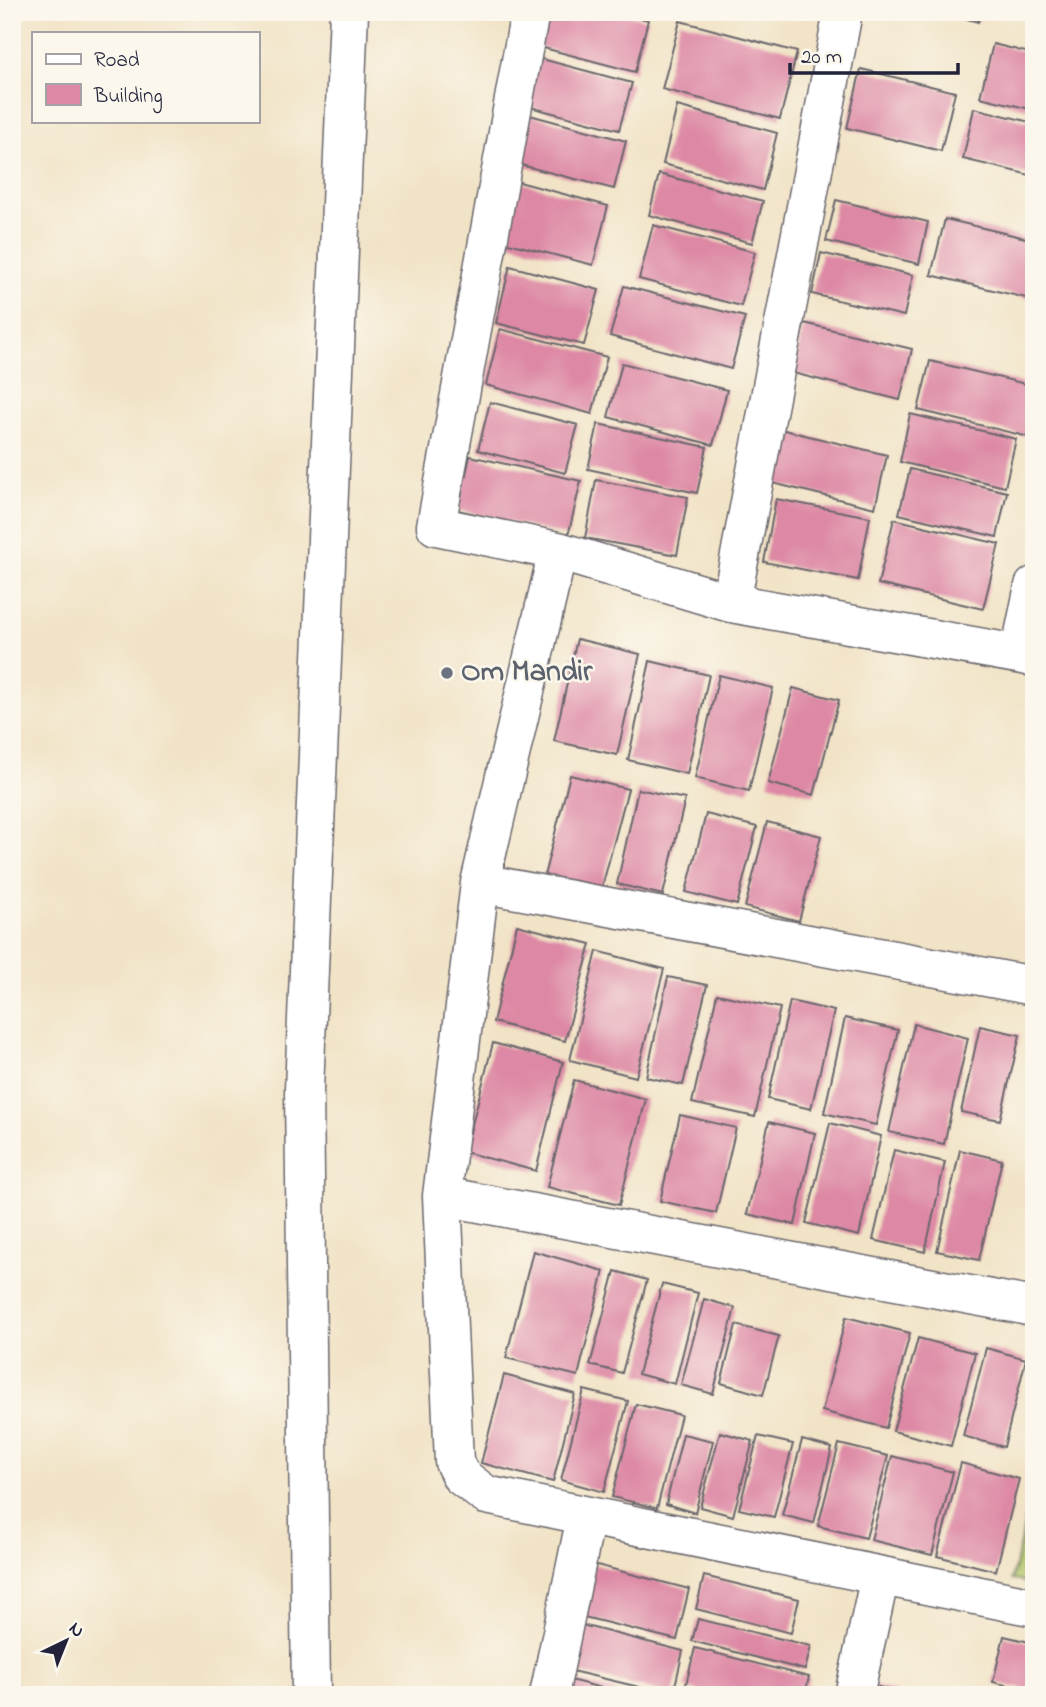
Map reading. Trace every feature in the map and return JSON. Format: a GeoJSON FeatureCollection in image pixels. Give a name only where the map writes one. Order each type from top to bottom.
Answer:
{"type":"FeatureCollection","features":[{"type":"Feature","properties":{"kind":"street"},"geometry":{"type":"LineString","coordinates":[[311,1695],[304,1090],[349,12]]}},
{"type":"Feature","properties":{"kind":"street"},"geometry":{"type":"LineString","coordinates":[[530,12],[441,483],[436,526],[558,551],[731,603],[1027,656],[1034,586]]}},
{"type":"Feature","properties":{"kind":"street"},"geometry":{"type":"LineString","coordinates":[[731,603],[843,12]]}},
{"type":"Feature","properties":{"kind":"street"},"geometry":{"type":"LineString","coordinates":[[558,551],[480,883],[442,1196],[454,1462],[467,1482],[486,1495],[1034,1607]]}},
{"type":"Feature","properties":{"kind":"street"},"geometry":{"type":"LineString","coordinates":[[480,883],[1034,986]]}},
{"type":"Feature","properties":{"kind":"street"},"geometry":{"type":"LineString","coordinates":[[442,1196],[1034,1307]]}},
{"type":"Feature","properties":{"kind":"street"},"geometry":{"type":"LineString","coordinates":[[549,1695],[586,1517]]}},
{"type":"Feature","properties":{"kind":"street"},"geometry":{"type":"LineString","coordinates":[[853,1695],[880,1576]]}},
{"type":"Feature","properties":{"kind":"green space"},"geometry":{"type":"Polygon","coordinates":[[[1034,1480],[1034,1584],[1012,1580],[1034,1480]]]}},
{"type":"Feature","properties":{"kind":"building"},"geometry":{"type":"Polygon","coordinates":[[[549,12],[617,12],[648,20],[635,72],[540,47],[549,12]]]}},
{"type":"Feature","properties":{"kind":"building"},"geometry":{"type":"Polygon","coordinates":[[[943,12],[980,12],[978,22],[943,12]]]}},
{"type":"Feature","properties":{"kind":"building"},"geometry":{"type":"Polygon","coordinates":[[[680,21],[797,52],[780,119],[662,89],[680,21]]]}},
{"type":"Feature","properties":{"kind":"building"},"geometry":{"type":"Polygon","coordinates":[[[993,44],[1034,54],[1034,110],[980,97],[993,44]]]}},
{"type":"Feature","properties":{"kind":"building"},"geometry":{"type":"Polygon","coordinates":[[[538,58],[632,83],[619,130],[526,106],[538,58]]]}},
{"type":"Feature","properties":{"kind":"building"},"geometry":{"type":"Polygon","coordinates":[[[861,69],[955,92],[941,151],[847,128],[861,69]]]}},
{"type":"Feature","properties":{"kind":"building"},"geometry":{"type":"Polygon","coordinates":[[[677,106],[777,133],[763,190],[663,164],[677,106]]]}},
{"type":"Feature","properties":{"kind":"building"},"geometry":{"type":"Polygon","coordinates":[[[974,108],[1034,123],[1034,176],[963,159],[974,108]]]}},
{"type":"Feature","properties":{"kind":"building"},"geometry":{"type":"Polygon","coordinates":[[[526,114],[626,141],[614,189],[513,163],[526,114]]]}},
{"type":"Feature","properties":{"kind":"building"},"geometry":{"type":"Polygon","coordinates":[[[659,174],[763,201],[752,243],[649,215],[659,174]]]}},
{"type":"Feature","properties":{"kind":"building"},"geometry":{"type":"Polygon","coordinates":[[[508,179],[608,206],[593,265],[493,239],[508,179]]]}},
{"type":"Feature","properties":{"kind":"building"},"geometry":{"type":"Polygon","coordinates":[[[836,200],[928,222],[919,264],[826,241],[836,200]]]}},
{"type":"Feature","properties":{"kind":"building"},"geometry":{"type":"Polygon","coordinates":[[[945,219],[1034,240],[1034,300],[931,275],[945,219]]]}},
{"type":"Feature","properties":{"kind":"building"},"geometry":{"type":"Polygon","coordinates":[[[653,225],[755,252],[741,306],[639,279],[653,225]]]}},
{"type":"Feature","properties":{"kind":"building"},"geometry":{"type":"Polygon","coordinates":[[[821,253],[913,275],[904,316],[812,294],[821,253]]]}},
{"type":"Feature","properties":{"kind":"building"},"geometry":{"type":"Polygon","coordinates":[[[510,266],[599,290],[584,345],[496,323],[510,266]]]}},
{"type":"Feature","properties":{"kind":"building"},"geometry":{"type":"Polygon","coordinates":[[[624,286],[745,317],[731,369],[610,336],[624,286]]]}},
{"type":"Feature","properties":{"kind":"building"},"geometry":{"type":"Polygon","coordinates":[[[804,323],[912,349],[900,400],[793,373],[804,323]]]}},
{"type":"Feature","properties":{"kind":"building"},"geometry":{"type":"Polygon","coordinates":[[[500,329],[607,357],[592,414],[486,385],[500,329]]]}},
{"type":"Feature","properties":{"kind":"building"},"geometry":{"type":"Polygon","coordinates":[[[930,361],[1034,386],[1034,415],[1029,437],[918,410],[930,361]]]}},
{"type":"Feature","properties":{"kind":"building"},"geometry":{"type":"Polygon","coordinates":[[[622,363],[727,390],[713,445],[608,417],[622,363]]]}},
{"type":"Feature","properties":{"kind":"building"},"geometry":{"type":"Polygon","coordinates":[[[490,402],[578,425],[565,473],[478,450],[490,402]]]}},
{"type":"Feature","properties":{"kind":"building"},"geometry":{"type":"Polygon","coordinates":[[[910,414],[1016,439],[1005,487],[900,462],[910,414]]]}},
{"type":"Feature","properties":{"kind":"building"},"geometry":{"type":"Polygon","coordinates":[[[598,424],[707,447],[697,493],[588,469],[598,424]]]}},
{"type":"Feature","properties":{"kind":"building"},"geometry":{"type":"Polygon","coordinates":[[[776,428],[887,455],[875,508],[764,481],[776,428]]]}},
{"type":"Feature","properties":{"kind":"building"},"geometry":{"type":"Polygon","coordinates":[[[470,456],[581,481],[568,536],[458,510],[470,456]]]}},
{"type":"Feature","properties":{"kind":"building"},"geometry":{"type":"Polygon","coordinates":[[[910,469],[1007,492],[997,537],[899,514],[910,469]]]}},
{"type":"Feature","properties":{"kind":"building"},"geometry":{"type":"Polygon","coordinates":[[[596,480],[688,497],[677,555],[585,538],[596,480]]]}},
{"type":"Feature","properties":{"kind":"building"},"geometry":{"type":"Polygon","coordinates":[[[776,499],[870,517],[858,580],[764,562],[776,499]]]}},
{"type":"Feature","properties":{"kind":"building"},"geometry":{"type":"Polygon","coordinates":[[[894,519],[999,544],[983,609],[878,584],[894,519]]]}},
{"type":"Feature","properties":{"kind":"building"},"geometry":{"type":"Polygon","coordinates":[[[577,639],[640,654],[617,755],[554,741],[577,639]]]}},
{"type":"Feature","properties":{"kind":"building"},"geometry":{"type":"Polygon","coordinates":[[[650,661],[709,675],[687,774],[628,760],[650,661]]]}},
{"type":"Feature","properties":{"kind":"building"},"geometry":{"type":"Polygon","coordinates":[[[719,675],[773,688],[749,791],[695,778],[719,675]]]}},
{"type":"Feature","properties":{"kind":"building"},"geometry":{"type":"Polygon","coordinates":[[[793,688],[839,700],[814,795],[768,783],[793,688]]]}},
{"type":"Feature","properties":{"kind":"building"},"geometry":{"type":"Polygon","coordinates":[[[570,775],[628,789],[601,891],[544,876],[570,775]]]}},
{"type":"Feature","properties":{"kind":"building"},"geometry":{"type":"Polygon","coordinates":[[[638,789],[685,799],[663,895],[617,884],[638,789]]]}},
{"type":"Feature","properties":{"kind":"building"},"geometry":{"type":"Polygon","coordinates":[[[706,814],[757,827],[737,905],[686,892],[706,814]]]}},
{"type":"Feature","properties":{"kind":"building"},"geometry":{"type":"Polygon","coordinates":[[[767,822],[821,836],[799,921],[745,907],[767,822]]]}},
{"type":"Feature","properties":{"kind":"building"},"geometry":{"type":"Polygon","coordinates":[[[517,925],[591,944],[565,1041],[493,1022],[517,925]]]}},
{"type":"Feature","properties":{"kind":"building"},"geometry":{"type":"Polygon","coordinates":[[[597,951],[664,969],[636,1077],[570,1060],[597,951]]]}},
{"type":"Feature","properties":{"kind":"building"},"geometry":{"type":"Polygon","coordinates":[[[668,977],[707,985],[683,1085],[646,1077],[668,977]]]}},
{"type":"Feature","properties":{"kind":"building"},"geometry":{"type":"Polygon","coordinates":[[[717,994],[780,1008],[755,1117],[692,1103],[717,994]]]}},
{"type":"Feature","properties":{"kind":"building"},"geometry":{"type":"Polygon","coordinates":[[[790,1001],[834,1011],[811,1109],[768,1099],[790,1001]]]}},
{"type":"Feature","properties":{"kind":"building"},"geometry":{"type":"Polygon","coordinates":[[[845,1018],[898,1030],[876,1125],[824,1113],[845,1018]]]}},
{"type":"Feature","properties":{"kind":"building"},"geometry":{"type":"Polygon","coordinates":[[[914,1024],[968,1038],[944,1144],[889,1132],[914,1024]]]}},
{"type":"Feature","properties":{"kind":"building"},"geometry":{"type":"Polygon","coordinates":[[[980,1026],[1020,1035],[1000,1120],[961,1112],[980,1026]]]}},
{"type":"Feature","properties":{"kind":"building"},"geometry":{"type":"Polygon","coordinates":[[[493,1043],[563,1062],[536,1171],[465,1152],[493,1043]]]}},
{"type":"Feature","properties":{"kind":"building"},"geometry":{"type":"Polygon","coordinates":[[[574,1080],[646,1099],[619,1205],[547,1187],[574,1080]]]}},
{"type":"Feature","properties":{"kind":"building"},"geometry":{"type":"Polygon","coordinates":[[[680,1115],[736,1128],[716,1213],[660,1201],[680,1115]]]}},
{"type":"Feature","properties":{"kind":"building"},"geometry":{"type":"Polygon","coordinates":[[[769,1122],[815,1133],[795,1225],[747,1214],[769,1122]]]}},
{"type":"Feature","properties":{"kind":"building"},"geometry":{"type":"Polygon","coordinates":[[[830,1123],[881,1136],[859,1236],[806,1223],[830,1123]]]}},
{"type":"Feature","properties":{"kind":"building"},"geometry":{"type":"Polygon","coordinates":[[[894,1150],[945,1162],[925,1252],[873,1240],[894,1150]]]}},
{"type":"Feature","properties":{"kind":"building"},"geometry":{"type":"Polygon","coordinates":[[[960,1150],[1002,1160],[979,1260],[937,1251],[960,1150]]]}},
{"type":"Feature","properties":{"kind":"building"},"geometry":{"type":"Polygon","coordinates":[[[533,1251],[604,1271],[578,1376],[506,1358],[533,1251]]]}},
{"type":"Feature","properties":{"kind":"building"},"geometry":{"type":"Polygon","coordinates":[[[615,1271],[647,1280],[622,1373],[590,1365],[615,1271]]]}},
{"type":"Feature","properties":{"kind":"building"},"geometry":{"type":"Polygon","coordinates":[[[662,1284],[698,1293],[675,1384],[638,1374],[662,1284]]]}},
{"type":"Feature","properties":{"kind":"building"},"geometry":{"type":"Polygon","coordinates":[[[704,1299],[735,1308],[713,1394],[681,1385],[704,1299]]]}},
{"type":"Feature","properties":{"kind":"building"},"geometry":{"type":"Polygon","coordinates":[[[846,1317],[910,1333],[886,1428],[822,1411],[846,1317]]]}},
{"type":"Feature","properties":{"kind":"building"},"geometry":{"type":"Polygon","coordinates":[[[736,1325],[779,1336],[763,1395],[721,1383],[736,1325]]]}},
{"type":"Feature","properties":{"kind":"building"},"geometry":{"type":"Polygon","coordinates":[[[918,1338],[975,1353],[951,1446],[893,1431],[918,1338]]]}},
{"type":"Feature","properties":{"kind":"building"},"geometry":{"type":"Polygon","coordinates":[[[986,1348],[1026,1359],[1004,1447],[963,1436],[986,1348]]]}},
{"type":"Feature","properties":{"kind":"building"},"geometry":{"type":"Polygon","coordinates":[[[504,1375],[575,1394],[553,1482],[481,1463],[504,1375]]]}},
{"type":"Feature","properties":{"kind":"building"},"geometry":{"type":"Polygon","coordinates":[[[584,1390],[628,1401],[604,1492],[561,1480],[584,1390]]]}},
{"type":"Feature","properties":{"kind":"building"},"geometry":{"type":"Polygon","coordinates":[[[636,1404],[681,1415],[657,1508],[612,1497],[636,1404]]]}},
{"type":"Feature","properties":{"kind":"building"},"geometry":{"type":"Polygon","coordinates":[[[720,1432],[753,1441],[733,1516],[700,1507],[720,1432]]]}},
{"type":"Feature","properties":{"kind":"building"},"geometry":{"type":"Polygon","coordinates":[[[683,1434],[713,1441],[695,1513],[666,1504],[683,1434]]]}},
{"type":"Feature","properties":{"kind":"building"},"geometry":{"type":"Polygon","coordinates":[[[758,1436],[793,1444],[774,1517],[739,1509],[758,1436]]]}},
{"type":"Feature","properties":{"kind":"building"},"geometry":{"type":"Polygon","coordinates":[[[802,1440],[832,1448],[814,1523],[782,1515],[802,1440]]]}},
{"type":"Feature","properties":{"kind":"building"},"geometry":{"type":"Polygon","coordinates":[[[839,1444],[888,1456],[866,1538],[818,1526],[839,1444]]]}},
{"type":"Feature","properties":{"kind":"building"},"geometry":{"type":"Polygon","coordinates":[[[892,1456],[953,1472],[932,1555],[871,1540],[892,1456]]]}},
{"type":"Feature","properties":{"kind":"building"},"geometry":{"type":"Polygon","coordinates":[[[961,1463],[1019,1479],[996,1571],[937,1556],[961,1463]]]}},
{"type":"Feature","properties":{"kind":"building"},"geometry":{"type":"Polygon","coordinates":[[[593,1564],[689,1589],[677,1640],[580,1616],[593,1564]]]}},
{"type":"Feature","properties":{"kind":"building"},"geometry":{"type":"Polygon","coordinates":[[[704,1576],[799,1599],[791,1633],[696,1609],[704,1576]]]}},
{"type":"Feature","properties":{"kind":"building"},"geometry":{"type":"Polygon","coordinates":[[[698,1619],[811,1646],[805,1670],[692,1641],[698,1619]]]}},
{"type":"Feature","properties":{"kind":"building"},"geometry":{"type":"Polygon","coordinates":[[[570,1622],[683,1651],[673,1695],[559,1668],[570,1622]]]}},
{"type":"Feature","properties":{"kind":"building"},"geometry":{"type":"Polygon","coordinates":[[[1004,1636],[1034,1643],[1034,1692],[993,1682],[1004,1636]]]}},
{"type":"Feature","properties":{"kind":"building"},"geometry":{"type":"Polygon","coordinates":[[[695,1648],[809,1677],[805,1695],[714,1695],[685,1688],[695,1648]]]}},
{"type":"Feature","properties":{"kind":"building"},"geometry":{"type":"Polygon","coordinates":[[[558,1677],[626,1694],[626,1695],[553,1695],[558,1677]]]}},
{"type":"Feature","properties":{"kind":"building"},"geometry":{"type":"Polygon","coordinates":[[[875,1686],[904,1694],[904,1695],[873,1695],[875,1686]]]}},
{"type":"Feature","properties":{"kind":"place","name":"Om Mandir"},"geometry":{"type":"Point","coordinates":[447,673]}}]}
